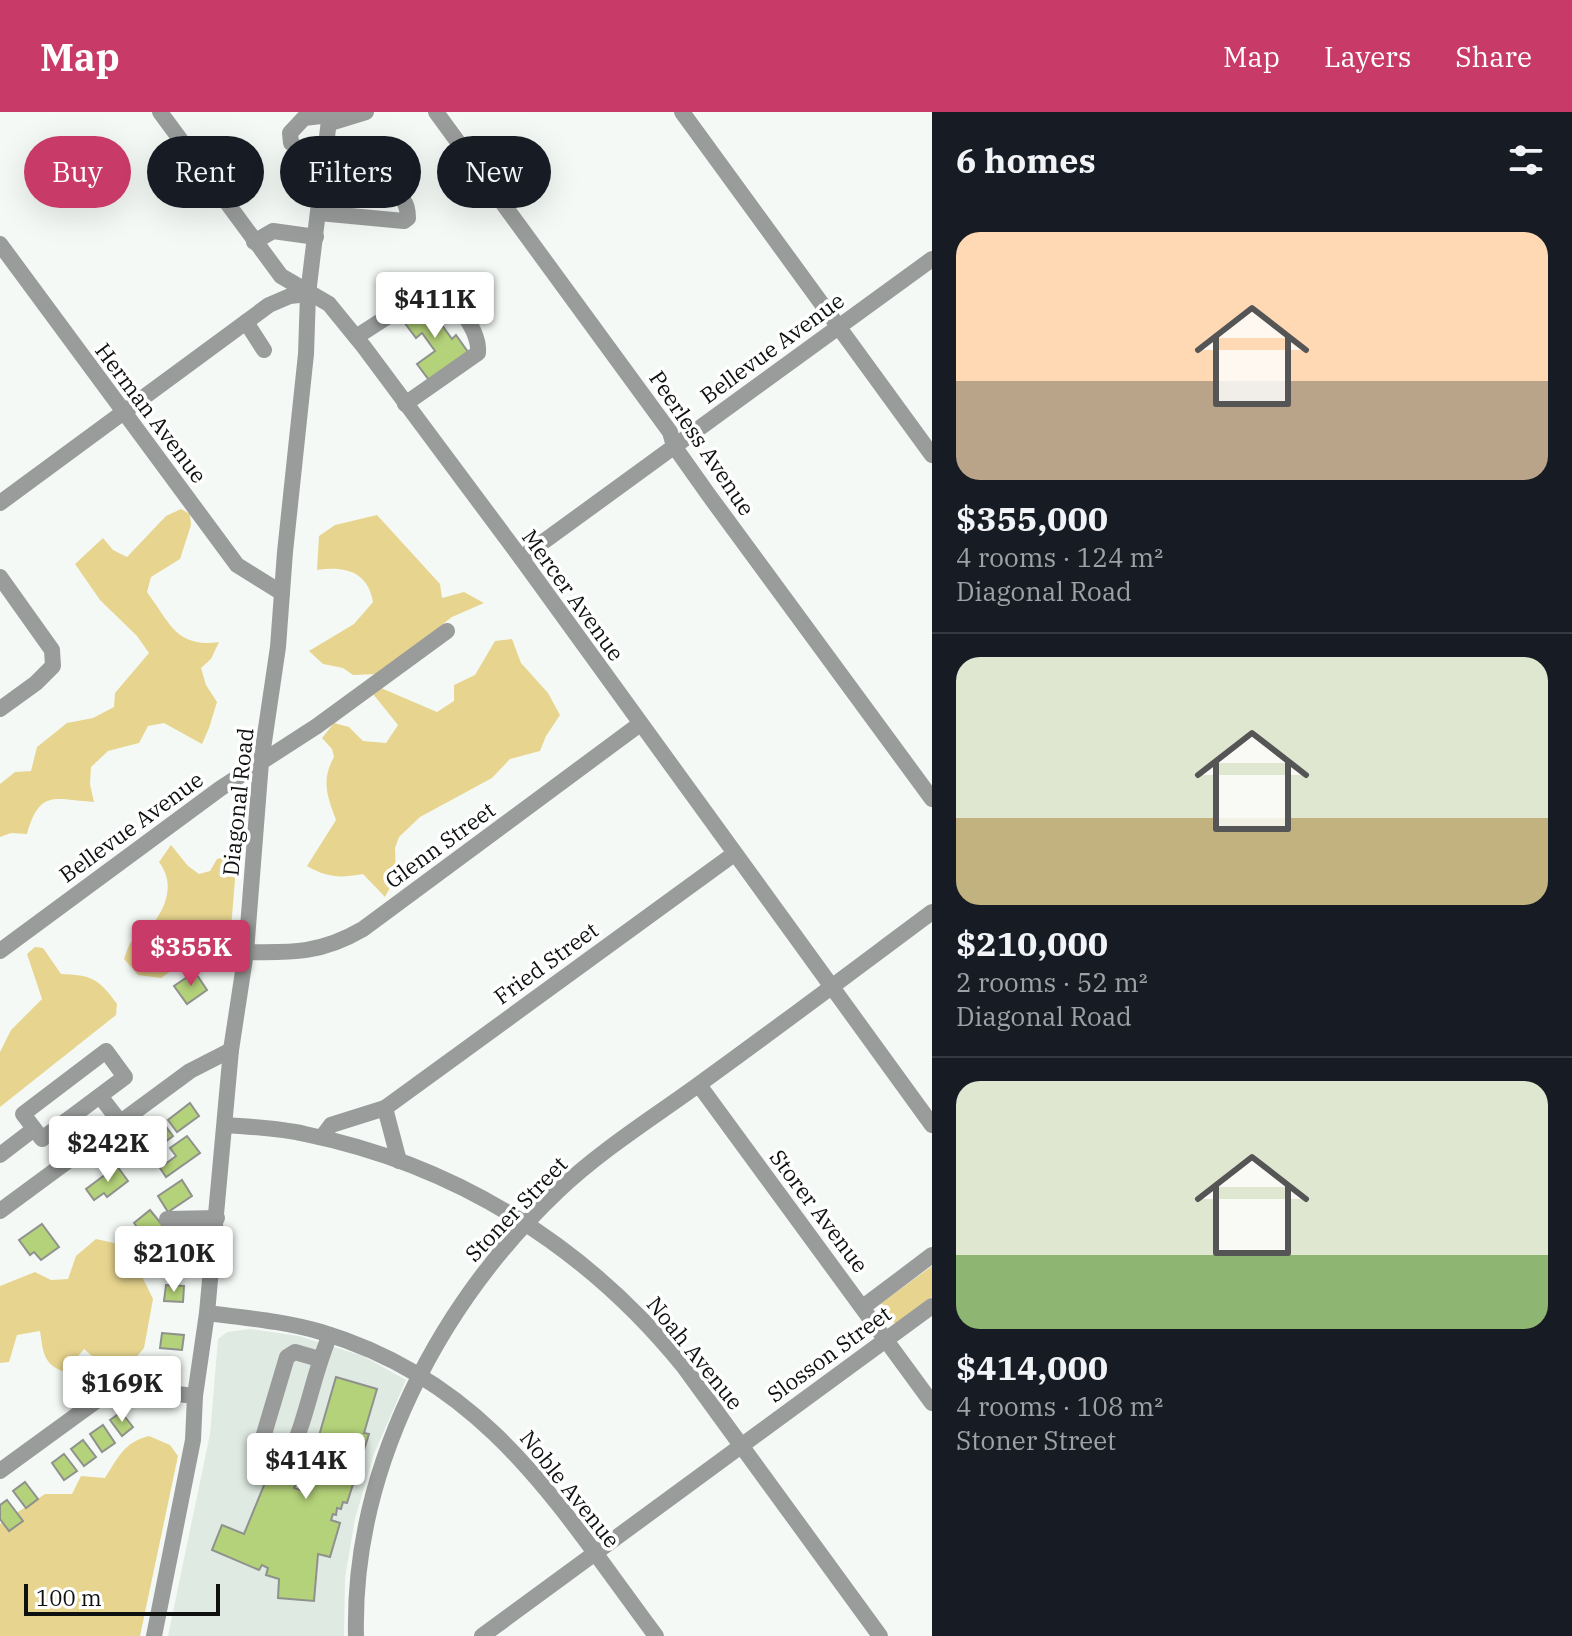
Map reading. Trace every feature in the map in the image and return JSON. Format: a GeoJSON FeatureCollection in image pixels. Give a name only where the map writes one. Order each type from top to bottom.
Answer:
{"type":"FeatureCollection","features":[{"type":"Feature","properties":{"kind":"street","name":"Mercer Avenue"},"geometry":{"type":"LineString","coordinates":[[160,112],[281,276],[329,304],[356,337],[521,558],[932,1125]]}},
{"type":"Feature","properties":{"kind":"street"},"geometry":{"type":"LineString","coordinates":[[290,136],[304,118],[366,112]]}},
{"type":"Feature","properties":{"kind":"street","name":"Peerless Avenue"},"geometry":{"type":"LineString","coordinates":[[436,112],[670,432],[674,446],[932,799]]}},
{"type":"Feature","properties":{"kind":"street"},"geometry":{"type":"LineString","coordinates":[[682,112],[932,455]]}},
{"type":"Feature","properties":{"kind":"street","name":"Diagonal Road"},"geometry":{"type":"LineString","coordinates":[[154,1636],[192,1454],[195,1396],[217,1218],[231,1050],[246,952],[261,762],[278,647],[306,354],[308,294],[320,208]]}},
{"type":"Feature","properties":{"kind":"street"},"geometry":{"type":"LineString","coordinates":[[319,213],[404,221],[408,218],[407,208]]}},
{"type":"Feature","properties":{"kind":"street"},"geometry":{"type":"LineString","coordinates":[[254,242],[273,231],[316,237]]}},
{"type":"Feature","properties":{"kind":"street","name":"Herman Avenue"},"geometry":{"type":"LineString","coordinates":[[0,244],[237,565],[282,593]]}},
{"type":"Feature","properties":{"kind":"street","name":"Bellevue Avenue"},"geometry":{"type":"LineString","coordinates":[[521,558],[932,259]]}},
{"type":"Feature","properties":{"kind":"street"},"geometry":{"type":"LineString","coordinates":[[356,337],[418,297],[438,290],[448,295],[471,327],[479,345],[478,353],[405,404]]}},
{"type":"Feature","properties":{"kind":"street"},"geometry":{"type":"LineString","coordinates":[[0,503],[269,305],[290,296],[308,294]]}},
{"type":"Feature","properties":{"kind":"street"},"geometry":{"type":"LineString","coordinates":[[246,322],[264,350]]}},
{"type":"Feature","properties":{"kind":"street"},"geometry":{"type":"LineString","coordinates":[[0,577],[52,650],[53,666],[36,683],[0,709]]}},
{"type":"Feature","properties":{"kind":"street","name":"Bellevue Avenue"},"geometry":{"type":"LineString","coordinates":[[0,951],[221,788],[317,726],[447,631]]}},
{"type":"Feature","properties":{"kind":"street","name":"Glenn Street"},"geometry":{"type":"LineString","coordinates":[[246,952],[316,950],[363,929],[640,724]]}},
{"type":"Feature","properties":{"kind":"street","name":"Fried Street"},"geometry":{"type":"LineString","coordinates":[[322,1137],[331,1125],[385,1108],[734,854]]}},
{"type":"Feature","properties":{"kind":"street","name":"Stoner Street"},"geometry":{"type":"LineString","coordinates":[[356,1636],[356,1597],[368,1521],[383,1468],[419,1376],[462,1302],[494,1260],[572,1178],[932,912]]}},
{"type":"Feature","properties":{"kind":"street"},"geometry":{"type":"LineString","coordinates":[[0,1211],[190,1071],[231,1050]]}},
{"type":"Feature","properties":{"kind":"street"},"geometry":{"type":"LineString","coordinates":[[106,1051],[125,1077],[66,1121],[42,1139],[23,1114],[106,1051]]}},
{"type":"Feature","properties":{"kind":"street","name":"Storer Avenue"},"geometry":{"type":"LineString","coordinates":[[699,1085],[932,1403]]}},
{"type":"Feature","properties":{"kind":"street"},"geometry":{"type":"LineString","coordinates":[[100,1096],[120,1122]]}},
{"type":"Feature","properties":{"kind":"street"},"geometry":{"type":"LineString","coordinates":[[385,1108],[399,1161]]}},
{"type":"Feature","properties":{"kind":"street"},"geometry":{"type":"LineString","coordinates":[[66,1121],[86,1147]]}},
{"type":"Feature","properties":{"kind":"street","name":"Noah Avenue"},"geometry":{"type":"LineString","coordinates":[[226,1125],[322,1137],[399,1161],[486,1199],[593,1271],[659,1336],[880,1636]]}},
{"type":"Feature","properties":{"kind":"street"},"geometry":{"type":"LineString","coordinates":[[0,1155],[34,1129]]}},
{"type":"Feature","properties":{"kind":"street"},"geometry":{"type":"LineString","coordinates":[[167,1219],[217,1218]]}},
{"type":"Feature","properties":{"kind":"street"},"geometry":{"type":"LineString","coordinates":[[863,1307],[932,1255]]}},
{"type":"Feature","properties":{"kind":"street","name":"Slosson Street"},"geometry":{"type":"LineString","coordinates":[[482,1636],[932,1306]]}},
{"type":"Feature","properties":{"kind":"street","name":"Noble Avenue"},"geometry":{"type":"LineString","coordinates":[[207,1313],[304,1327],[330,1335],[378,1354],[454,1398],[502,1439],[550,1492],[656,1636]]}},
{"type":"Feature","properties":{"kind":"street"},"geometry":{"type":"LineString","coordinates":[[319,1359],[295,1352],[287,1357],[259,1451],[286,1462],[296,1443],[319,1359],[330,1335]]}},
{"type":"Feature","properties":{"kind":"street"},"geometry":{"type":"LineString","coordinates":[[0,1471],[103,1396],[113,1392],[195,1396]]}},
{"type":"Feature","properties":{"kind":"shaded area"},"geometry":{"type":"Polygon","coordinates":[[[181,509],[190,514],[191,525],[180,559],[151,577],[147,592],[183,637],[205,643],[219,642],[211,659],[201,668],[206,685],[217,702],[202,744],[164,723],[148,726],[139,743],[108,751],[91,767],[90,784],[94,802],[51,800],[37,809],[27,834],[11,833],[0,837],[0,784],[15,772],[31,771],[37,747],[67,723],[93,718],[114,707],[115,693],[149,653],[137,636],[100,600],[75,564],[103,538],[113,550],[127,557],[166,516],[181,509]]]}},
{"type":"Feature","properties":{"kind":"shaded area"},"geometry":{"type":"Polygon","coordinates":[[[377,515],[440,584],[442,598],[464,592],[484,603],[452,617],[378,674],[353,675],[343,668],[323,664],[309,651],[354,624],[373,602],[366,583],[353,573],[336,569],[317,570],[319,536],[335,525],[377,515]]]}},
{"type":"Feature","properties":{"kind":"shaded area"},"geometry":{"type":"Polygon","coordinates":[[[512,639],[521,663],[548,693],[560,715],[540,751],[510,759],[492,778],[420,817],[399,837],[395,848],[396,876],[385,897],[363,874],[334,876],[307,866],[336,820],[327,788],[334,757],[332,749],[322,738],[334,723],[349,727],[363,741],[386,743],[398,725],[373,694],[381,688],[437,712],[454,701],[454,685],[475,675],[495,641],[512,639]]]}},
{"type":"Feature","properties":{"kind":"shaded area"},"geometry":{"type":"Polygon","coordinates":[[[171,845],[199,874],[210,871],[217,859],[237,854],[231,929],[161,978],[138,975],[124,959],[131,942],[151,926],[165,903],[167,878],[159,862],[171,845]]]}},
{"type":"Feature","properties":{"kind":"shaded area"},"geometry":{"type":"Polygon","coordinates":[[[35,947],[43,948],[61,974],[88,977],[100,984],[117,1004],[116,1015],[0,1107],[0,1052],[11,1030],[42,999],[27,954],[35,947]]]}},
{"type":"Feature","properties":{"kind":"shaded area"},"geometry":{"type":"Polygon","coordinates":[[[96,1239],[114,1243],[134,1260],[153,1299],[144,1348],[128,1367],[99,1362],[84,1349],[65,1372],[48,1361],[40,1331],[17,1335],[9,1362],[0,1363],[0,1286],[35,1272],[51,1280],[68,1279],[76,1256],[96,1239]]]}},
{"type":"Feature","properties":{"kind":"shaded area"},"geometry":{"type":"Polygon","coordinates":[[[932,1266],[932,1297],[895,1324],[880,1304],[932,1266]]]}},
{"type":"Feature","properties":{"kind":"shaded area"},"geometry":{"type":"Polygon","coordinates":[[[250,1329],[299,1336],[363,1356],[406,1380],[374,1454],[355,1519],[345,1578],[344,1636],[168,1636],[210,1434],[218,1339],[227,1332],[250,1329]]]}},
{"type":"Feature","properties":{"kind":"shaded area"},"geometry":{"type":"Polygon","coordinates":[[[149,1436],[170,1445],[178,1456],[140,1636],[0,1636],[0,1524],[45,1494],[72,1494],[81,1476],[105,1478],[133,1442],[149,1436]]]}},
{"type":"Feature","properties":{"kind":"building"},"geometry":{"type":"Polygon","coordinates":[[[434,300],[446,316],[439,321],[452,339],[456,335],[468,352],[429,380],[417,364],[435,351],[422,333],[416,338],[404,322],[434,300]]]}},
{"type":"Feature","properties":{"kind":"building"},"geometry":{"type":"Polygon","coordinates":[[[195,972],[207,990],[187,1004],[174,986],[195,972]]]}},
{"type":"Feature","properties":{"kind":"building"},"geometry":{"type":"Polygon","coordinates":[[[190,1103],[199,1116],[177,1132],[168,1120],[190,1103]]]}},
{"type":"Feature","properties":{"kind":"building"},"geometry":{"type":"Polygon","coordinates":[[[164,1124],[173,1136],[165,1142],[156,1129],[164,1124]]]}},
{"type":"Feature","properties":{"kind":"building"},"geometry":{"type":"Polygon","coordinates":[[[187,1136],[200,1153],[166,1177],[160,1168],[176,1156],[170,1148],[187,1136]]]}},
{"type":"Feature","properties":{"kind":"building"},"geometry":{"type":"Polygon","coordinates":[[[117,1166],[128,1181],[107,1197],[104,1193],[94,1200],[86,1189],[117,1166]]]}},
{"type":"Feature","properties":{"kind":"building"},"geometry":{"type":"Polygon","coordinates":[[[182,1180],[192,1196],[168,1212],[158,1196],[182,1180]]]}},
{"type":"Feature","properties":{"kind":"building"},"geometry":{"type":"Polygon","coordinates":[[[150,1210],[163,1226],[147,1240],[134,1223],[150,1210]]]}},
{"type":"Feature","properties":{"kind":"building"},"geometry":{"type":"Polygon","coordinates":[[[42,1224],[59,1247],[41,1260],[34,1252],[30,1255],[19,1240],[42,1224]]]}},
{"type":"Feature","properties":{"kind":"building"},"geometry":{"type":"Polygon","coordinates":[[[167,1237],[185,1238],[184,1254],[166,1253],[167,1237]]]}},
{"type":"Feature","properties":{"kind":"building"},"geometry":{"type":"Polygon","coordinates":[[[166,1285],[184,1286],[183,1302],[164,1301],[166,1285]]]}},
{"type":"Feature","properties":{"kind":"building"},"geometry":{"type":"Polygon","coordinates":[[[162,1333],[184,1335],[182,1350],[160,1348],[162,1333]]]}},
{"type":"Feature","properties":{"kind":"building"},"geometry":{"type":"Polygon","coordinates":[[[157,1357],[175,1358],[173,1372],[155,1371],[157,1357]]]}},
{"type":"Feature","properties":{"kind":"building"},"geometry":{"type":"Polygon","coordinates":[[[336,1377],[377,1389],[364,1433],[369,1434],[347,1503],[343,1502],[341,1509],[337,1508],[331,1520],[340,1523],[330,1557],[318,1554],[314,1601],[278,1598],[279,1579],[266,1575],[268,1568],[262,1565],[259,1570],[212,1550],[222,1525],[244,1534],[269,1473],[296,1484],[294,1488],[303,1491],[336,1377]]]}},
{"type":"Feature","properties":{"kind":"building"},"geometry":{"type":"Polygon","coordinates":[[[121,1412],[133,1427],[122,1436],[110,1420],[121,1412]]]}},
{"type":"Feature","properties":{"kind":"building"},"geometry":{"type":"Polygon","coordinates":[[[103,1425],[115,1443],[102,1452],[90,1434],[103,1425]]]}},
{"type":"Feature","properties":{"kind":"building"},"geometry":{"type":"Polygon","coordinates":[[[83,1440],[96,1457],[84,1466],[71,1449],[83,1440]]]}},
{"type":"Feature","properties":{"kind":"building"},"geometry":{"type":"Polygon","coordinates":[[[64,1454],[77,1471],[64,1480],[52,1463],[64,1454]]]}},
{"type":"Feature","properties":{"kind":"building"},"geometry":{"type":"Polygon","coordinates":[[[25,1482],[38,1499],[26,1508],[13,1491],[25,1482]]]}},
{"type":"Feature","properties":{"kind":"building"},"geometry":{"type":"Polygon","coordinates":[[[7,1500],[23,1521],[9,1531],[0,1519],[0,1505],[7,1500]]]}}]}
